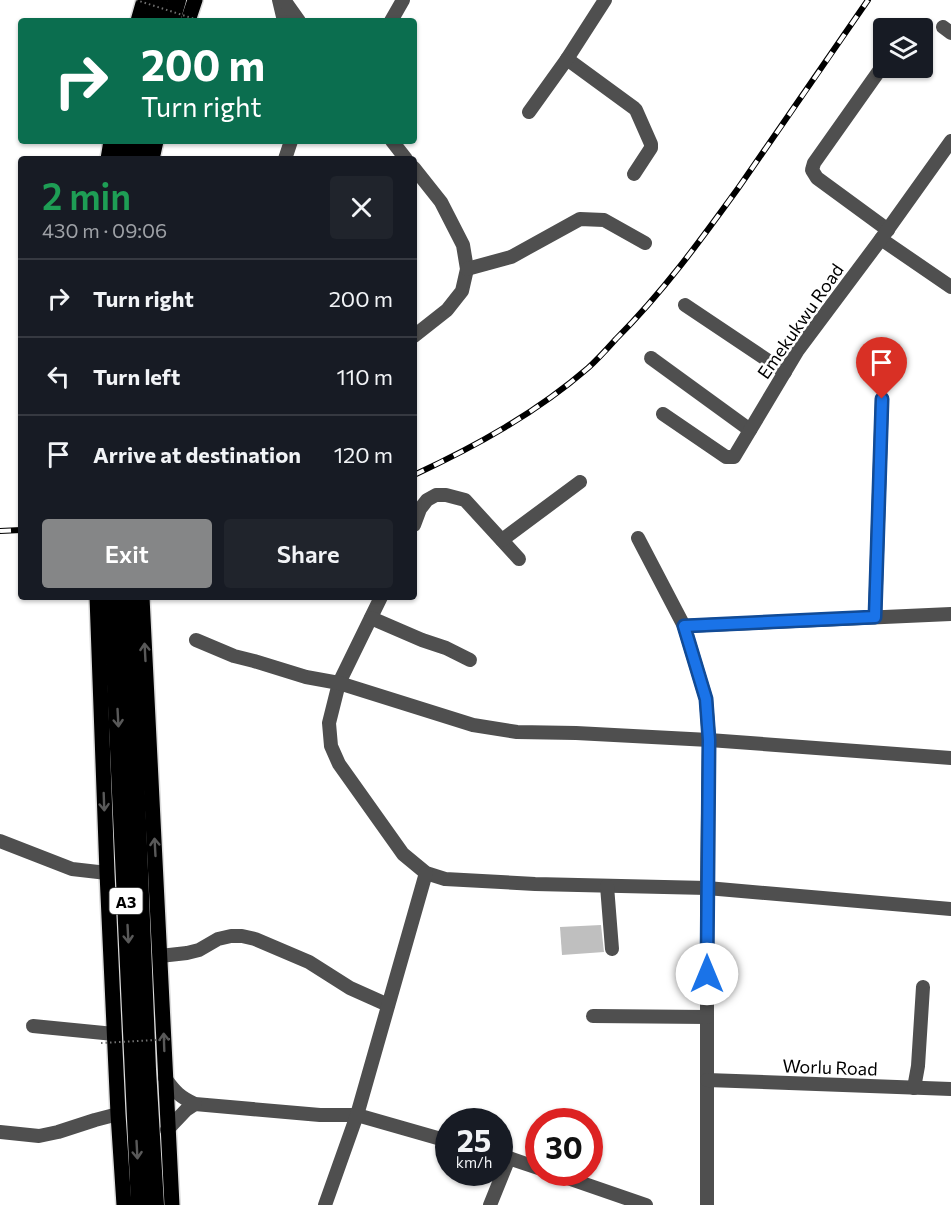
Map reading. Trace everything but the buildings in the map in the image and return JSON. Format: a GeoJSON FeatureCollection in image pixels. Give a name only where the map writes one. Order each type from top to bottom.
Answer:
{"type":"FeatureCollection","features":[{"type":"Feature","properties":{"kind":"highway"},"geometry":{"type":"LineString","coordinates":[[155,18],[159,0]]}},
{"type":"Feature","properties":{"kind":"highway"},"geometry":{"type":"LineString","coordinates":[[172,18],[177,0]]}},
{"type":"Feature","properties":{"kind":"highway","name":"A3"},"geometry":{"type":"LineString","coordinates":[[112,600],[141,1205]]}},
{"type":"Feature","properties":{"kind":"highway","name":"A3"},"geometry":{"type":"LineString","coordinates":[[128,600],[147,1069],[155,1205]]}},
{"type":"Feature","properties":{"kind":"main road"},"geometry":{"type":"LineString","coordinates":[[139,18],[144,0]]}},
{"type":"Feature","properties":{"kind":"main road"},"geometry":{"type":"LineString","coordinates":[[189,18],[195,0]]}},
{"type":"Feature","properties":{"kind":"main road"},"geometry":{"type":"LineString","coordinates":[[97,600],[114,1034],[124,1205]]}},
{"type":"Feature","properties":{"kind":"main road"},"geometry":{"type":"LineString","coordinates":[[142,600],[172,1205]]}},
{"type":"Feature","properties":{"kind":"street"},"geometry":{"type":"LineString","coordinates":[[279,0],[283,18]]}},
{"type":"Feature","properties":{"kind":"street"},"geometry":{"type":"LineString","coordinates":[[284,0],[297,18]]}},
{"type":"Feature","properties":{"kind":"street"},"geometry":{"type":"LineString","coordinates":[[393,18],[403,0]]}},
{"type":"Feature","properties":{"kind":"street"},"geometry":{"type":"LineString","coordinates":[[529,112],[605,0]]}},
{"type":"Feature","properties":{"kind":"street"},"geometry":{"type":"LineString","coordinates":[[567,58],[636,111],[651,148],[634,174]]}},
{"type":"Feature","properties":{"kind":"street"},"geometry":{"type":"LineString","coordinates":[[874,78],[814,163],[812,170],[817,178],[884,235],[951,287]]}},
{"type":"Feature","properties":{"kind":"street","name":"Emekukwu Road"},"geometry":{"type":"LineString","coordinates":[[663,414],[726,457],[734,457],[798,350],[951,141]]}},
{"type":"Feature","properties":{"kind":"street"},"geometry":{"type":"LineString","coordinates":[[394,144],[404,156]]}},
{"type":"Feature","properties":{"kind":"street"},"geometry":{"type":"LineString","coordinates":[[417,172],[441,202],[463,245],[467,269],[462,291],[447,310],[417,334]]}},
{"type":"Feature","properties":{"kind":"street"},"geometry":{"type":"LineString","coordinates":[[467,269],[512,257],[580,219],[604,220],[645,243]]}},
{"type":"Feature","properties":{"kind":"street"},"geometry":{"type":"LineString","coordinates":[[685,305],[785,372]]}},
{"type":"Feature","properties":{"kind":"street"},"geometry":{"type":"LineString","coordinates":[[651,358],[750,430]]}},
{"type":"Feature","properties":{"kind":"street"},"geometry":{"type":"LineString","coordinates":[[875,617],[882,399]]}},
{"type":"Feature","properties":{"kind":"street"},"geometry":{"type":"LineString","coordinates":[[502,540],[580,482]]}},
{"type":"Feature","properties":{"kind":"street"},"geometry":{"type":"LineString","coordinates":[[417,517],[427,500],[436,495],[465,500],[519,559]]}},
{"type":"Feature","properties":{"kind":"street"},"geometry":{"type":"LineString","coordinates":[[638,538],[684,626],[706,699],[709,740],[707,1205]]}},
{"type":"Feature","properties":{"kind":"street"},"geometry":{"type":"LineString","coordinates":[[380,600],[339,684],[329,723],[331,746],[339,764],[404,854],[426,873],[445,879],[535,885],[707,888],[951,909]]}},
{"type":"Feature","properties":{"kind":"street"},"geometry":{"type":"LineString","coordinates":[[684,626],[951,614]]}},
{"type":"Feature","properties":{"kind":"street"},"geometry":{"type":"LineString","coordinates":[[371,618],[447,648],[470,660]]}},
{"type":"Feature","properties":{"kind":"street"},"geometry":{"type":"LineString","coordinates":[[196,640],[234,656],[339,684],[473,725],[517,732],[709,740],[951,758]]}},
{"type":"Feature","properties":{"kind":"street"},"geometry":{"type":"LineString","coordinates":[[0,841],[72,869],[107,873]]}},
{"type":"Feature","properties":{"kind":"street"},"geometry":{"type":"LineString","coordinates":[[325,1205],[357,1115],[426,873]]}},
{"type":"Feature","properties":{"kind":"street"},"geometry":{"type":"LineString","coordinates":[[607,886],[612,949]]}},
{"type":"Feature","properties":{"kind":"street"},"geometry":{"type":"LineString","coordinates":[[160,956],[187,953],[218,939],[242,936],[255,939],[309,962],[350,988],[388,1005]]}},
{"type":"Feature","properties":{"kind":"street"},"geometry":{"type":"LineString","coordinates":[[914,1088],[918,1066],[923,987]]}},
{"type":"Feature","properties":{"kind":"street"},"geometry":{"type":"LineString","coordinates":[[593,1016],[707,1017]]}},
{"type":"Feature","properties":{"kind":"street"},"geometry":{"type":"LineString","coordinates":[[33,1026],[114,1034]]}},
{"type":"Feature","properties":{"kind":"street"},"geometry":{"type":"LineString","coordinates":[[165,1078],[180,1097],[195,1104],[357,1115],[435,1137]]}},
{"type":"Feature","properties":{"kind":"street","name":"Worlu Road"},"geometry":{"type":"LineString","coordinates":[[707,1080],[951,1089]]}},
{"type":"Feature","properties":{"kind":"street"},"geometry":{"type":"LineString","coordinates":[[167,1130],[195,1104]]}},
{"type":"Feature","properties":{"kind":"street"},"geometry":{"type":"LineString","coordinates":[[0,1132],[39,1136],[118,1114]]}},
{"type":"Feature","properties":{"kind":"street"},"geometry":{"type":"LineString","coordinates":[[490,1205],[496,1186]]}},
{"type":"Feature","properties":{"kind":"street"},"geometry":{"type":"LineString","coordinates":[[589,1186],[639,1204]]}},
{"type":"Feature","properties":{"kind":"path"},"geometry":{"type":"LineString","coordinates":[[136,0],[192,18]]}},
{"type":"Feature","properties":{"kind":"path"},"geometry":{"type":"LineString","coordinates":[[101,1043],[172,1039]]}},
{"type":"Feature","properties":{"kind":"railway"},"geometry":{"type":"LineString","coordinates":[[417,474],[483,440],[548,400],[602,354],[650,303],[695,246],[739,187],[868,0]]}},
{"type":"Feature","properties":{"kind":"railway"},"geometry":{"type":"LineString","coordinates":[[0,531],[18,530]]}},
{"type":"Feature","properties":{"kind":"route"},"geometry":{"type":"LineString","coordinates":[[707,974],[709,740],[706,699],[684,626],[875,617],[882,399]]}}]}
